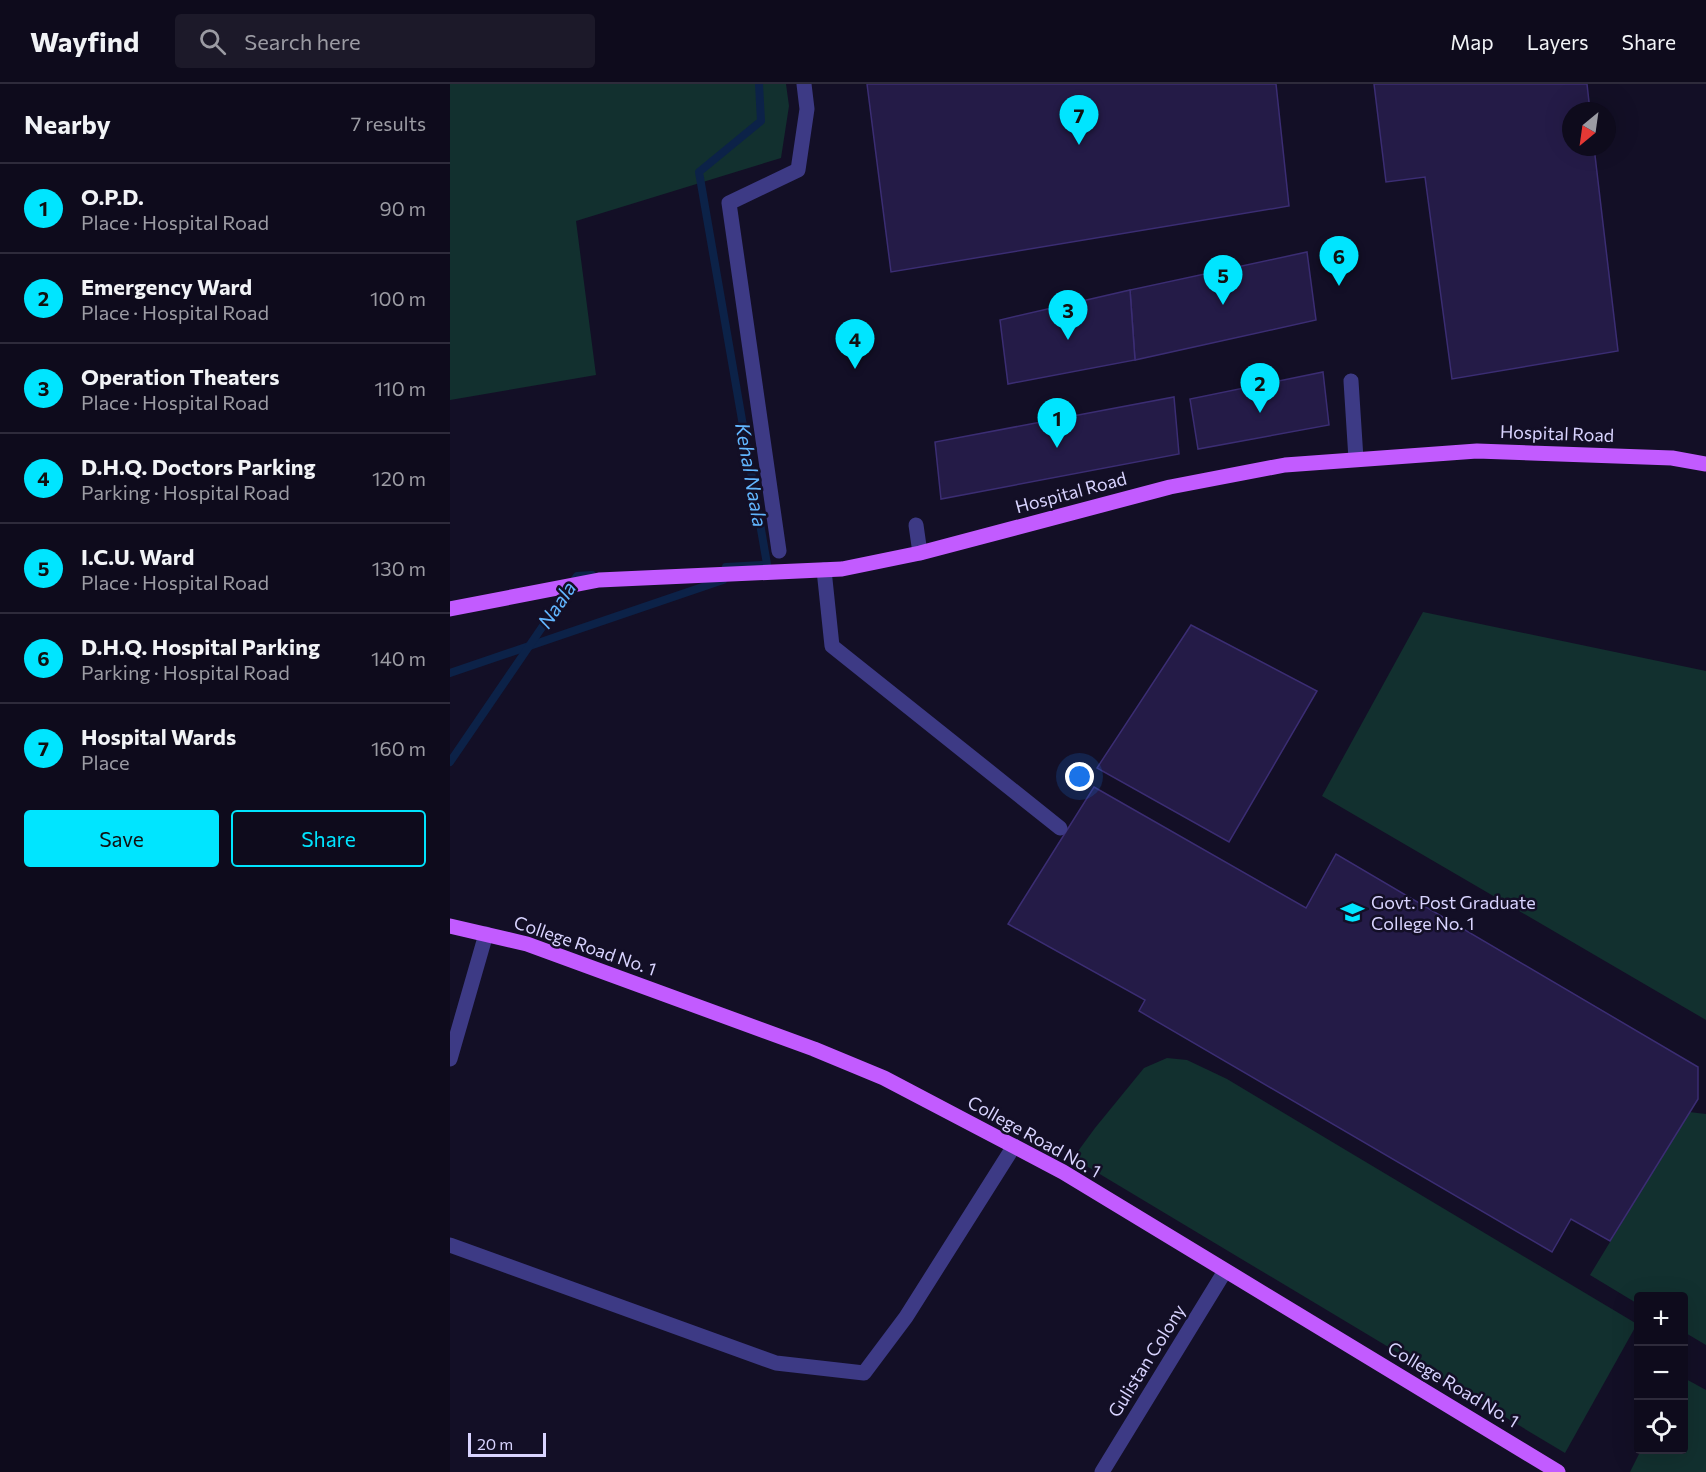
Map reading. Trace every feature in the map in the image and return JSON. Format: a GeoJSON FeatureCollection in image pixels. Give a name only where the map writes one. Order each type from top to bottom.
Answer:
{"type":"FeatureCollection","features":[{"type":"Feature","properties":{"kind":"main road","name":"Hospital Road"},"geometry":{"type":"LineString","coordinates":[[450,609],[599,580],[842,569],[920,553],[1170,487],[1285,465],[1477,451],[1672,458],[1706,464]]}},
{"type":"Feature","properties":{"kind":"main road","name":"College Road No. 1"},"geometry":{"type":"LineString","coordinates":[[450,926],[527,944],[814,1049],[884,1078],[1063,1172],[1558,1472]]}},
{"type":"Feature","properties":{"kind":"street"},"geometry":{"type":"LineString","coordinates":[[779,551],[729,202],[798,170],[807,109],[804,84]]}},
{"type":"Feature","properties":{"kind":"street"},"geometry":{"type":"LineString","coordinates":[[1351,381],[1356,459]]}},
{"type":"Feature","properties":{"kind":"street"},"geometry":{"type":"LineString","coordinates":[[915,525],[920,553]]}},
{"type":"Feature","properties":{"kind":"street"},"geometry":{"type":"LineString","coordinates":[[824,570],[832,646],[1060,828]]}},
{"type":"Feature","properties":{"kind":"street"},"geometry":{"type":"LineString","coordinates":[[450,1059],[486,934]]}},
{"type":"Feature","properties":{"kind":"street"},"geometry":{"type":"LineString","coordinates":[[450,1245],[776,1363],[864,1373],[906,1317],[1014,1146]]}},
{"type":"Feature","properties":{"kind":"street","name":"Gulistan Colony"},"geometry":{"type":"LineString","coordinates":[[1102,1472],[1225,1271]]}},
{"type":"Feature","properties":{"kind":"green space"},"geometry":{"type":"Polygon","coordinates":[[[450,84],[786,84],[789,106],[781,158],[576,221],[596,375],[450,400],[450,84]]]}},
{"type":"Feature","properties":{"kind":"green space"},"geometry":{"type":"Polygon","coordinates":[[[1423,612],[1706,671],[1706,1020],[1322,796],[1423,612]]]}},
{"type":"Feature","properties":{"kind":"green space"},"geometry":{"type":"Polygon","coordinates":[[[1167,1058],[1187,1060],[1227,1079],[1634,1322],[1634,1329],[1565,1453],[1073,1158],[1144,1068],[1167,1058]]]}},
{"type":"Feature","properties":{"kind":"green space"},"geometry":{"type":"Polygon","coordinates":[[[1689,1112],[1706,1114],[1706,1345],[1688,1334],[1688,1292],[1634,1292],[1634,1302],[1590,1275],[1689,1112]]]}},
{"type":"Feature","properties":{"kind":"green space"},"geometry":{"type":"Polygon","coordinates":[[[1688,1380],[1706,1390],[1706,1472],[1630,1472],[1639,1454],[1688,1454],[1688,1380]]]}},
{"type":"Feature","properties":{"kind":"building"},"geometry":{"type":"Polygon","coordinates":[[[867,84],[1276,84],[1289,206],[891,272],[867,84]]]}},
{"type":"Feature","properties":{"kind":"building"},"geometry":{"type":"Polygon","coordinates":[[[1374,84],[1587,84],[1589,102],[1562,102],[1562,156],[1595,156],[1618,351],[1452,379],[1425,177],[1386,182],[1374,84]]]}},
{"type":"Feature","properties":{"kind":"building"},"geometry":{"type":"Polygon","coordinates":[[[1307,252],[1316,320],[1135,360],[1130,290],[1307,252]]]}},
{"type":"Feature","properties":{"kind":"building"},"geometry":{"type":"Polygon","coordinates":[[[1130,290],[1135,360],[1008,384],[1000,320],[1130,290]]]}},
{"type":"Feature","properties":{"kind":"building"},"geometry":{"type":"Polygon","coordinates":[[[1323,372],[1329,425],[1198,449],[1190,399],[1323,372]]]}},
{"type":"Feature","properties":{"kind":"building"},"geometry":{"type":"Polygon","coordinates":[[[1174,397],[1179,454],[941,499],[935,442],[1174,397]]]}},
{"type":"Feature","properties":{"kind":"building"},"geometry":{"type":"Polygon","coordinates":[[[1191,625],[1317,691],[1229,842],[1097,768],[1191,625]]]}},
{"type":"Feature","properties":{"kind":"building"},"geometry":{"type":"Polygon","coordinates":[[[1094,787],[1306,908],[1336,854],[1698,1067],[1698,1099],[1610,1241],[1571,1219],[1552,1252],[1139,1011],[1145,1000],[1008,924],[1094,787]]]}},
{"type":"Feature","properties":{"kind":"waterway","name":"Kehal Naala"},"geometry":{"type":"LineString","coordinates":[[757,568],[767,564],[699,172],[761,121],[759,84]]}},
{"type":"Feature","properties":{"kind":"waterway","name":"Naala"},"geometry":{"type":"LineString","coordinates":[[726,567],[762,565]]}},
{"type":"Feature","properties":{"kind":"waterway","name":"Naala"},"geometry":{"type":"LineString","coordinates":[[450,762],[577,576],[592,575]]}},
{"type":"Feature","properties":{"kind":"waterway","name":"Kehal Naala"},"geometry":{"type":"LineString","coordinates":[[450,673],[723,580]]}},
{"type":"Feature","properties":{"kind":"place","name":"Hospital Wards"},"geometry":{"type":"Point","coordinates":[1079,145]}},
{"type":"Feature","properties":{"kind":"place","name":"D.H.Q. Hospital Parking"},"geometry":{"type":"Point","coordinates":[1339,286]}},
{"type":"Feature","properties":{"kind":"place","name":"I.C.U. Ward"},"geometry":{"type":"Point","coordinates":[1223,305]}},
{"type":"Feature","properties":{"kind":"place","name":"Operation Theaters"},"geometry":{"type":"Point","coordinates":[1068,340]}},
{"type":"Feature","properties":{"kind":"place","name":"D.H.Q. Doctors Parking"},"geometry":{"type":"Point","coordinates":[855,369]}},
{"type":"Feature","properties":{"kind":"place","name":"Emergency Ward"},"geometry":{"type":"Point","coordinates":[1260,413]}},
{"type":"Feature","properties":{"kind":"place","name":"O.P.D."},"geometry":{"type":"Point","coordinates":[1057,448]}},
{"type":"Feature","properties":{"kind":"place","name":"Govt. Post Graduate College No. 1"},"geometry":{"type":"Point","coordinates":[1353,913]}}]}
